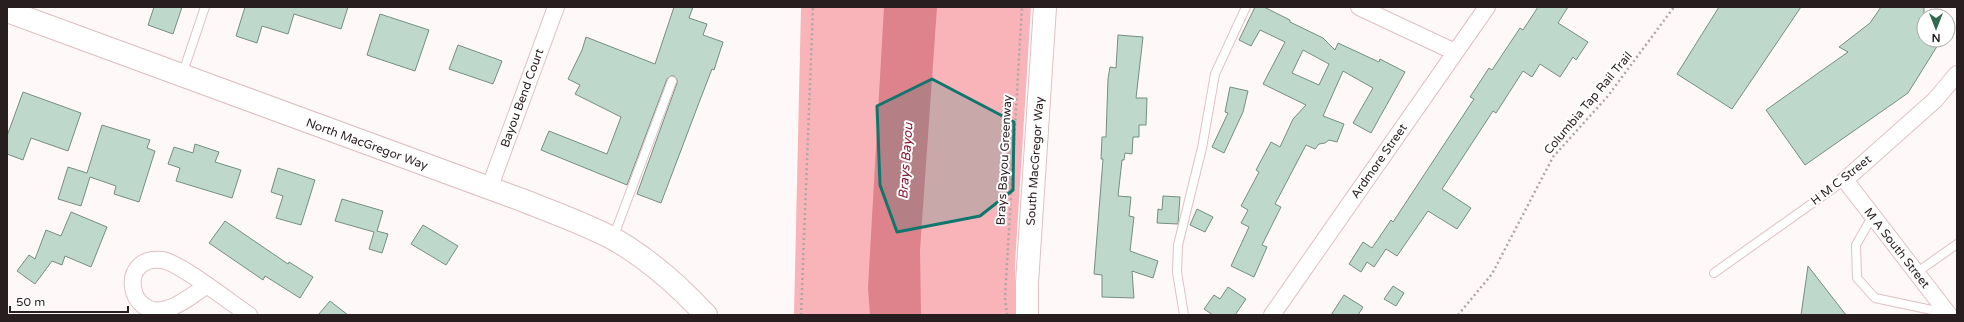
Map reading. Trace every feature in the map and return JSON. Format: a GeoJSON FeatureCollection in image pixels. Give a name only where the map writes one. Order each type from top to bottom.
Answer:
{"type":"FeatureCollection","features":[{"type":"Feature","properties":{"kind":"main road","name":"South MacGregor Way"},"geometry":{"type":"LineString","coordinates":[[1027,315],[1027,283],[1044,7]]}},
{"type":"Feature","properties":{"kind":"main road","name":"North MacGregor Way"},"geometry":{"type":"LineString","coordinates":[[9,16],[181,76],[562,216],[612,239],[643,259],[706,315]]}},
{"type":"Feature","properties":{"kind":"street","name":"Bayou Bend Court"},"geometry":{"type":"LineString","coordinates":[[489,189],[556,7]]}},
{"type":"Feature","properties":{"kind":"street"},"geometry":{"type":"LineString","coordinates":[[1359,7],[1455,52]]}},
{"type":"Feature","properties":{"kind":"street","name":"Ardmore Street"},"geometry":{"type":"LineString","coordinates":[[1272,315],[1487,7]]}},
{"type":"Feature","properties":{"kind":"street","name":"H M C Street"},"geometry":{"type":"LineString","coordinates":[[1845,180],[1935,100],[1957,74]]}},
{"type":"Feature","properties":{"kind":"street","name":"M A South Street"},"geometry":{"type":"LineString","coordinates":[[1845,180],[1872,217],[1949,314]]}},
{"type":"Feature","properties":{"kind":"street"},"geometry":{"type":"LineString","coordinates":[[206,286],[249,315]]}},
{"type":"Feature","properties":{"kind":"lane"},"geometry":{"type":"LineString","coordinates":[[181,76],[205,7]]}},
{"type":"Feature","properties":{"kind":"lane"},"geometry":{"type":"LineString","coordinates":[[1184,315],[1177,272],[1178,245],[1202,148],[1215,74],[1246,7]]}},
{"type":"Feature","properties":{"kind":"lane"},"geometry":{"type":"LineString","coordinates":[[612,239],[620,223],[672,81]]}},
{"type":"Feature","properties":{"kind":"lane","name":"H M C Street"},"geometry":{"type":"LineString","coordinates":[[1714,273],[1845,180]]}},
{"type":"Feature","properties":{"kind":"lane"},"geometry":{"type":"LineString","coordinates":[[1872,217],[1856,245],[1857,278],[1875,298],[1949,314]]}},
{"type":"Feature","properties":{"kind":"lane"},"geometry":{"type":"LineString","coordinates":[[1916,273],[1957,244]]}},
{"type":"Feature","properties":{"kind":"path"},"geometry":{"type":"LineString","coordinates":[[801,315],[813,7]]}},
{"type":"Feature","properties":{"kind":"path","name":"Brays Bayou Greenway"},"geometry":{"type":"LineString","coordinates":[[1007,315],[1005,298],[1022,7]]}},
{"type":"Feature","properties":{"kind":"path","name":"Columbia Tap Rail Trail"},"geometry":{"type":"LineString","coordinates":[[1458,315],[1492,274],[1553,157],[1608,96],[1674,7]]}},
{"type":"Feature","properties":{"kind":"highlighted area"},"geometry":{"type":"Polygon","coordinates":[[[932,79],[1014,122],[1013,190],[980,216],[897,232],[880,185],[877,106],[932,79]]]}},
{"type":"Feature","properties":{"kind":"shaded area"},"geometry":{"type":"Polygon","coordinates":[[[801,7],[1031,7],[1015,264],[1015,315],[794,315],[801,7]]]}},
{"type":"Feature","properties":{"kind":"water","name":"Brays Bayou"},"geometry":{"type":"Polygon","coordinates":[[[884,7],[937,7],[920,250],[921,315],[870,315],[868,288],[884,7]]]}},
{"type":"Feature","properties":{"kind":"building"},"geometry":{"type":"Polygon","coordinates":[[[154,7],[182,7],[173,34],[148,25],[154,7]]]}},
{"type":"Feature","properties":{"kind":"building"},"geometry":{"type":"Polygon","coordinates":[[[245,7],[348,7],[341,29],[294,14],[288,34],[262,26],[257,43],[236,36],[245,7]]]}},
{"type":"Feature","properties":{"kind":"building"},"geometry":{"type":"Polygon","coordinates":[[[674,7],[693,7],[689,18],[707,24],[703,35],[723,42],[714,70],[712,69],[661,203],[637,194],[677,83],[674,76],[667,79],[627,185],[541,150],[549,131],[607,154],[621,117],[575,94],[580,85],[568,79],[582,50],[586,37],[655,64],[674,7]]]}},
{"type":"Feature","properties":{"kind":"building"},"geometry":{"type":"Polygon","coordinates":[[[1255,7],[1264,7],[1323,38],[1335,50],[1338,43],[1379,62],[1380,59],[1405,72],[1371,133],[1353,123],[1373,88],[1343,71],[1323,116],[1344,124],[1337,142],[1329,140],[1325,143],[1319,144],[1315,149],[1306,145],[1275,204],[1281,207],[1262,245],[1267,247],[1254,277],[1231,266],[1249,227],[1241,223],[1248,210],[1241,206],[1259,172],[1256,170],[1271,142],[1280,147],[1293,119],[1306,105],[1263,84],[1285,42],[1260,30],[1251,46],[1239,40],[1255,7]],[[1303,50],[1292,73],[1319,85],[1329,64],[1303,50]]]}},
{"type":"Feature","properties":{"kind":"building"},"geometry":{"type":"Polygon","coordinates":[[[1538,7],[1568,7],[1558,23],[1588,42],[1576,60],[1573,57],[1560,77],[1540,64],[1532,77],[1523,71],[1496,113],[1493,111],[1442,189],[1471,208],[1457,229],[1428,211],[1397,256],[1386,249],[1374,267],[1367,262],[1361,272],[1349,264],[1363,242],[1372,248],[1391,220],[1393,222],[1474,99],[1470,97],[1489,68],[1492,70],[1520,28],[1523,30],[1538,7]]]}},
{"type":"Feature","properties":{"kind":"building"},"geometry":{"type":"Polygon","coordinates":[[[1719,7],[1801,7],[1732,109],[1677,74],[1719,7]]]}},
{"type":"Feature","properties":{"kind":"building"},"geometry":{"type":"Polygon","coordinates":[[[1881,7],[1924,7],[1916,8],[1916,48],[1936,48],[1908,93],[1805,165],[1766,110],[1848,52],[1839,47],[1870,23],[1881,7]]]}},
{"type":"Feature","properties":{"kind":"building"},"geometry":{"type":"Polygon","coordinates":[[[380,14],[429,30],[415,71],[367,55],[380,14]]]}},
{"type":"Feature","properties":{"kind":"building"},"geometry":{"type":"Polygon","coordinates":[[[1118,35],[1143,37],[1136,98],[1147,98],[1146,125],[1139,125],[1139,137],[1133,137],[1132,154],[1125,153],[1124,160],[1122,160],[1118,196],[1131,197],[1129,216],[1134,217],[1130,251],[1158,261],[1153,278],[1132,271],[1134,298],[1102,297],[1102,275],[1094,274],[1103,159],[1101,159],[1102,137],[1106,137],[1108,79],[1110,67],[1116,68],[1118,35]]]}},
{"type":"Feature","properties":{"kind":"building"},"geometry":{"type":"Polygon","coordinates":[[[458,45],[502,61],[493,84],[449,69],[458,45]]]}},
{"type":"Feature","properties":{"kind":"building"},"geometry":{"type":"Polygon","coordinates":[[[1230,87],[1248,91],[1243,112],[1224,153],[1212,147],[1228,113],[1225,112],[1230,87]]]}},
{"type":"Feature","properties":{"kind":"building"},"geometry":{"type":"Polygon","coordinates":[[[23,92],[81,113],[68,151],[31,138],[23,160],[7,154],[7,136],[23,92]]]}},
{"type":"Feature","properties":{"kind":"building"},"geometry":{"type":"Polygon","coordinates":[[[102,125],[150,140],[147,148],[155,151],[139,202],[114,194],[116,186],[90,177],[81,206],[58,199],[68,167],[87,173],[102,125]]]}},
{"type":"Feature","properties":{"kind":"building"},"geometry":{"type":"Polygon","coordinates":[[[195,144],[219,152],[215,162],[241,170],[232,198],[176,181],[180,168],[168,164],[174,147],[193,153],[195,144]]]}},
{"type":"Feature","properties":{"kind":"building"},"geometry":{"type":"Polygon","coordinates":[[[278,168],[315,180],[301,225],[276,218],[283,196],[271,192],[278,168]]]}},
{"type":"Feature","properties":{"kind":"building"},"geometry":{"type":"Polygon","coordinates":[[[1163,196],[1180,197],[1178,224],[1157,223],[1158,209],[1162,210],[1163,196]]]}},
{"type":"Feature","properties":{"kind":"building"},"geometry":{"type":"Polygon","coordinates":[[[342,199],[383,211],[377,231],[388,234],[382,253],[369,249],[374,232],[335,221],[342,199]]]}},
{"type":"Feature","properties":{"kind":"building"},"geometry":{"type":"Polygon","coordinates":[[[1197,209],[1213,217],[1205,232],[1190,225],[1197,209]]]}},
{"type":"Feature","properties":{"kind":"building"},"geometry":{"type":"Polygon","coordinates":[[[71,212],[107,227],[91,267],[65,256],[62,265],[52,261],[35,284],[17,271],[29,255],[35,259],[46,230],[61,236],[71,212]]]}},
{"type":"Feature","properties":{"kind":"building"},"geometry":{"type":"Polygon","coordinates":[[[225,221],[288,264],[289,262],[313,277],[300,298],[265,276],[263,280],[209,243],[225,221]]]}},
{"type":"Feature","properties":{"kind":"building"},"geometry":{"type":"Polygon","coordinates":[[[423,225],[458,246],[446,265],[411,244],[423,225]]]}},
{"type":"Feature","properties":{"kind":"building"},"geometry":{"type":"Polygon","coordinates":[[[1808,266],[1846,315],[1801,315],[1808,266]]]}},
{"type":"Feature","properties":{"kind":"building"},"geometry":{"type":"Polygon","coordinates":[[[1393,286],[1404,293],[1396,306],[1384,299],[1393,286]]]}},
{"type":"Feature","properties":{"kind":"building"},"geometry":{"type":"Polygon","coordinates":[[[1228,287],[1246,299],[1235,315],[1213,315],[1204,309],[1214,295],[1220,299],[1228,287]]]}},
{"type":"Feature","properties":{"kind":"building"},"geometry":{"type":"Polygon","coordinates":[[[1344,295],[1363,307],[1358,315],[1331,315],[1344,295]]]}},
{"type":"Feature","properties":{"kind":"building"},"geometry":{"type":"Polygon","coordinates":[[[330,301],[348,315],[318,315],[330,301]]]}}]}
